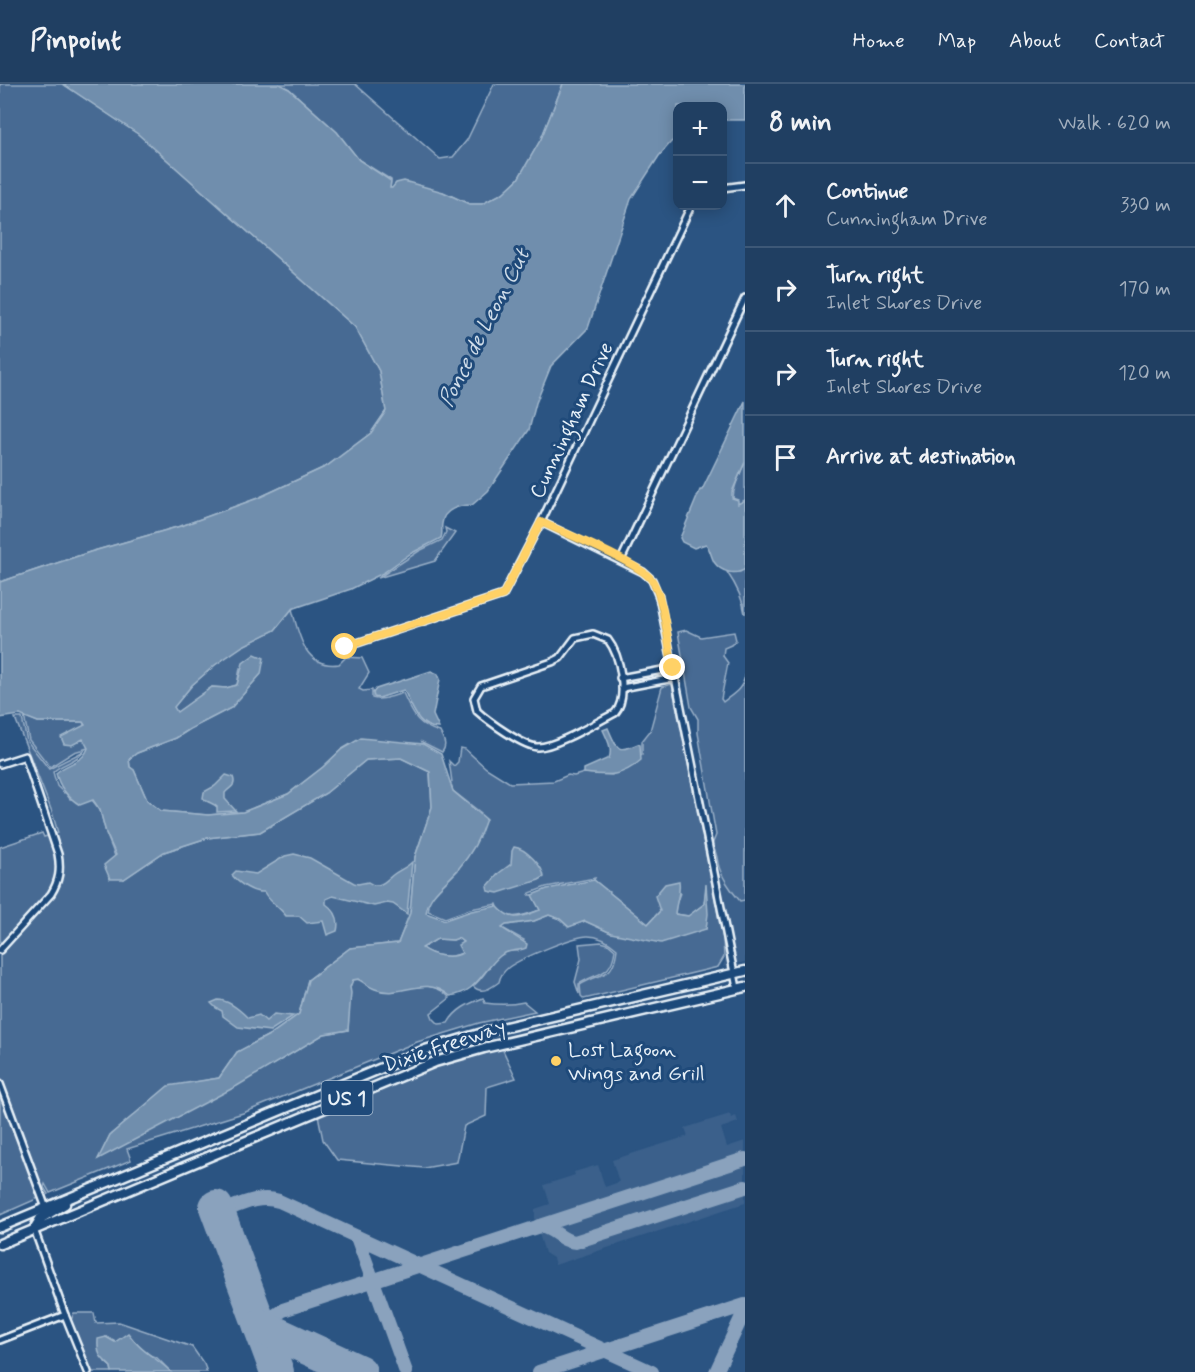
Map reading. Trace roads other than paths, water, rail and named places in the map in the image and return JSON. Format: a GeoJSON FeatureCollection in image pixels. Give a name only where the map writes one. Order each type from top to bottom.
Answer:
{"type":"FeatureCollection","features":[{"type":"Feature","properties":{"kind":"main road","name":"Dixie Freeway"},"geometry":{"type":"LineString","coordinates":[[0,1227],[425,1050],[493,1030],[745,971]]}},
{"type":"Feature","properties":{"kind":"main road","name":"Dixie Freeway"},"geometry":{"type":"LineString","coordinates":[[0,1244],[435,1062],[484,1048],[741,988]]}},
{"type":"Feature","properties":{"kind":"main road"},"geometry":{"type":"LineString","coordinates":[[12,1222],[28,1224],[34,1229],[39,1219],[60,1208],[76,1195]]}},
{"type":"Feature","properties":{"kind":"street"},"geometry":{"type":"LineString","coordinates":[[727,187],[745,185]]}},
{"type":"Feature","properties":{"kind":"street","name":"Cunningham Drive"},"geometry":{"type":"LineString","coordinates":[[345,647],[503,595],[541,522],[689,210]]}},
{"type":"Feature","properties":{"kind":"street"},"geometry":{"type":"LineString","coordinates":[[621,560],[745,298]]}},
{"type":"Feature","properties":{"kind":"street"},"geometry":{"type":"LineString","coordinates":[[541,522],[643,572],[651,580],[659,597],[734,974],[741,988]]}},
{"type":"Feature","properties":{"kind":"street"},"geometry":{"type":"LineString","coordinates":[[584,634],[601,636],[608,640],[616,654],[622,688],[621,704],[615,713],[551,745],[538,747],[525,743],[482,715],[477,711],[474,698],[482,686],[560,658],[576,638],[584,634]]}},
{"type":"Feature","properties":{"kind":"street"},"geometry":{"type":"LineString","coordinates":[[620,678],[673,668]]}},
{"type":"Feature","properties":{"kind":"street"},"geometry":{"type":"LineString","coordinates":[[622,688],[674,678]]}},
{"type":"Feature","properties":{"kind":"street"},"geometry":{"type":"LineString","coordinates":[[0,764],[25,756],[58,854],[60,871],[51,894],[0,950]]}},
{"type":"Feature","properties":{"kind":"street"},"geometry":{"type":"LineString","coordinates":[[0,1084],[46,1208]]}},
{"type":"Feature","properties":{"kind":"street"},"geometry":{"type":"LineString","coordinates":[[34,1229],[64,1315],[88,1372]]}},
{"type":"Feature","properties":{"kind":"street"},"geometry":{"type":"LineString","coordinates":[[0,1340],[64,1315]]}},
{"type":"Feature","properties":{"kind":"water","name":"Ponce de Leon Cut"},"geometry":{"type":"Polygon","coordinates":[[[63,84],[279,84],[289,89],[337,132],[359,160],[391,181],[390,188],[404,181],[443,192],[469,204],[482,204],[503,193],[518,179],[541,139],[563,84],[745,84],[745,120],[727,120],[727,102],[673,102],[673,141],[659,156],[631,199],[588,328],[551,366],[536,403],[529,430],[488,491],[472,505],[457,507],[445,515],[441,538],[410,554],[383,573],[351,589],[292,609],[275,630],[243,646],[215,665],[192,685],[174,707],[177,712],[212,687],[226,688],[237,685],[243,663],[255,654],[264,658],[261,674],[231,708],[176,738],[137,753],[129,759],[130,767],[134,770],[147,800],[161,811],[208,815],[243,812],[288,794],[342,749],[361,738],[423,744],[441,754],[453,791],[486,819],[472,851],[431,899],[426,913],[445,920],[471,911],[497,906],[507,915],[517,917],[540,910],[532,895],[547,889],[594,880],[648,924],[660,911],[655,896],[665,884],[679,881],[675,914],[688,916],[704,904],[706,884],[708,914],[706,929],[661,943],[611,933],[585,921],[569,927],[560,919],[549,915],[534,921],[506,925],[502,928],[527,944],[526,948],[503,954],[473,986],[459,994],[450,996],[431,987],[385,992],[358,979],[353,980],[350,987],[348,1030],[324,1034],[237,1086],[98,1159],[110,1135],[168,1086],[219,1078],[237,1052],[271,1034],[299,1014],[308,980],[350,948],[398,943],[410,913],[415,857],[432,807],[430,772],[401,758],[366,760],[326,793],[260,832],[207,838],[164,852],[124,879],[110,879],[104,865],[116,855],[106,833],[100,810],[93,800],[80,805],[71,799],[61,787],[56,773],[86,753],[88,748],[83,739],[72,745],[64,744],[61,737],[85,725],[83,722],[38,722],[20,715],[0,718],[0,582],[90,552],[184,525],[258,498],[327,466],[371,433],[386,411],[379,371],[355,327],[138,134],[63,84]],[[458,938],[437,939],[422,948],[436,955],[453,956],[462,953],[458,945],[463,942],[458,938]]]}},
{"type":"Feature","properties":{"kind":"water"},"geometry":{"type":"Polygon","coordinates":[[[745,401],[745,462],[732,492],[732,498],[738,500],[738,504],[745,500],[745,569],[733,572],[724,570],[714,562],[706,544],[694,548],[682,542],[680,538],[700,490],[745,401]]]}},
{"type":"Feature","properties":{"kind":"water"},"geometry":{"type":"Polygon","coordinates":[[[431,671],[438,674],[440,679],[433,715],[439,728],[426,725],[421,721],[404,690],[379,698],[374,697],[373,693],[376,689],[431,671]]]}},
{"type":"Feature","properties":{"kind":"water"},"geometry":{"type":"Polygon","coordinates":[[[608,728],[613,740],[621,749],[640,745],[641,760],[628,770],[615,774],[584,773],[584,769],[609,758],[610,748],[603,730],[608,728]]]}},
{"type":"Feature","properties":{"kind":"water"},"geometry":{"type":"Polygon","coordinates":[[[226,775],[233,777],[234,783],[225,793],[225,799],[236,811],[217,812],[216,806],[203,798],[204,792],[215,786],[226,775]]]}},
{"type":"Feature","properties":{"kind":"water"},"geometry":{"type":"Polygon","coordinates":[[[514,847],[533,858],[544,877],[498,893],[488,891],[487,887],[499,873],[511,864],[514,847]]]}},
{"type":"Feature","properties":{"kind":"water"},"geometry":{"type":"Polygon","coordinates":[[[294,854],[310,858],[358,884],[368,882],[375,885],[382,884],[412,862],[407,914],[393,904],[374,906],[333,896],[326,899],[326,904],[336,916],[338,927],[337,931],[327,935],[323,921],[307,923],[299,916],[286,916],[264,892],[246,887],[232,875],[236,871],[256,874],[285,856],[294,854]]]}},
{"type":"Feature","properties":{"kind":"water"},"geometry":{"type":"Polygon","coordinates":[[[218,1000],[230,1004],[248,1018],[259,1015],[266,1021],[274,1014],[293,1016],[270,1031],[238,1027],[211,1003],[218,1000]]]}},
{"type":"Feature","properties":{"kind":"water"},"geometry":{"type":"Polygon","coordinates":[[[128,1333],[138,1345],[171,1372],[112,1372],[111,1367],[99,1353],[98,1339],[106,1337],[115,1342],[128,1333]]]}},
{"type":"Feature","properties":{"kind":"place","name":"Lost Lagoon Wings and Grill"},"geometry":{"type":"Point","coordinates":[556,1061]}}]}
